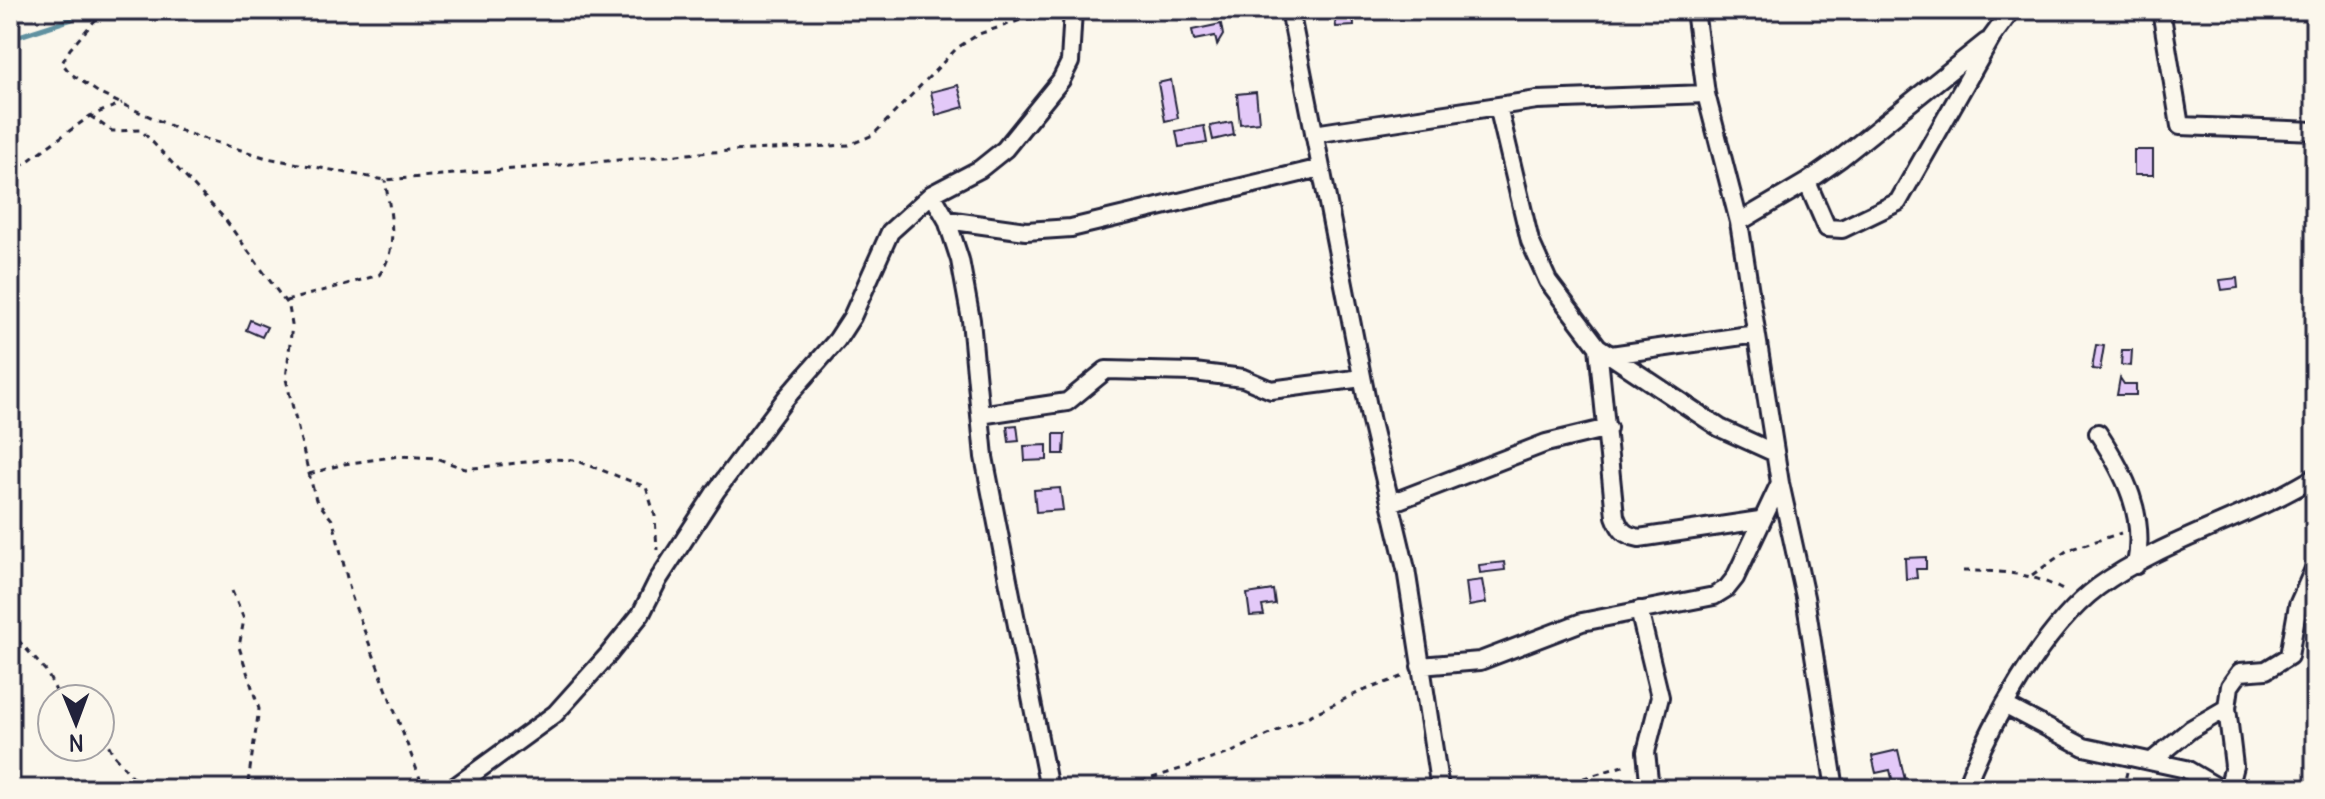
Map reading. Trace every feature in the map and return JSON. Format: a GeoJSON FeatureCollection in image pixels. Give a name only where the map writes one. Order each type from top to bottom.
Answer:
{"type":"FeatureCollection","features":[{"type":"Feature","properties":{"kind":"street"},"geometry":{"type":"LineString","coordinates":[[452,789],[511,749],[572,697],[641,614],[658,580],[764,426],[837,340],[852,317],[890,232],[932,194],[980,169],[1005,149],[1061,80],[1070,62],[1073,10]]}},
{"type":"Feature","properties":{"kind":"street"},"geometry":{"type":"LineString","coordinates":[[1290,10],[1362,378],[1409,584],[1440,789]]}},
{"type":"Feature","properties":{"kind":"street"},"geometry":{"type":"LineString","coordinates":[[1695,10],[1706,94],[1739,222],[1780,483],[1805,597],[1835,789]]}},
{"type":"Feature","properties":{"kind":"street"},"geometry":{"type":"LineString","coordinates":[[1807,182],[1827,228],[1842,229],[1893,207],[1902,197],[1992,37],[2012,10]]}},
{"type":"Feature","properties":{"kind":"street"},"geometry":{"type":"LineString","coordinates":[[2161,10],[2180,126],[2315,131]]}},
{"type":"Feature","properties":{"kind":"street"},"geometry":{"type":"LineString","coordinates":[[1739,222],[1807,182],[1992,37]]}},
{"type":"Feature","properties":{"kind":"street"},"geometry":{"type":"LineString","coordinates":[[1314,134],[1537,100],[1706,94]]}},
{"type":"Feature","properties":{"kind":"street"},"geometry":{"type":"LineString","coordinates":[[1498,106],[1530,241],[1548,281],[1604,351],[1720,428],[1775,453]]}},
{"type":"Feature","properties":{"kind":"street"},"geometry":{"type":"LineString","coordinates":[[947,220],[1026,231],[1071,228],[1321,168]]}},
{"type":"Feature","properties":{"kind":"street"},"geometry":{"type":"LineString","coordinates":[[932,194],[947,220],[960,260],[971,320],[980,415],[997,530],[1017,615],[1049,789]]}},
{"type":"Feature","properties":{"kind":"street"},"geometry":{"type":"LineString","coordinates":[[1604,351],[1756,334]]}},
{"type":"Feature","properties":{"kind":"street"},"geometry":{"type":"LineString","coordinates":[[1604,351],[1615,516],[1627,536],[1639,538],[1760,520]]}},
{"type":"Feature","properties":{"kind":"street"},"geometry":{"type":"LineString","coordinates":[[980,415],[1067,402],[1106,370],[1243,378],[1271,390],[1362,378]]}},
{"type":"Feature","properties":{"kind":"street"},"geometry":{"type":"LineString","coordinates":[[1391,503],[1506,462],[1546,443],[1608,428]]}},
{"type":"Feature","properties":{"kind":"street"},"geometry":{"type":"LineString","coordinates":[[2098,433],[2120,466],[2139,527],[2136,565]]}},
{"type":"Feature","properties":{"kind":"street"},"geometry":{"type":"LineString","coordinates":[[1965,789],[2006,706],[2036,658],[2082,601],[2136,565],[2310,480],[2315,498]]}},
{"type":"Feature","properties":{"kind":"street"},"geometry":{"type":"LineString","coordinates":[[1421,668],[1480,661],[1582,622],[1714,596],[1727,588],[1780,483]]}},
{"type":"Feature","properties":{"kind":"street"},"geometry":{"type":"LineString","coordinates":[[2228,789],[2234,766],[2227,708],[2230,686],[2240,672],[2266,670],[2293,651],[2298,605],[2315,567]]}},
{"type":"Feature","properties":{"kind":"street"},"geometry":{"type":"LineString","coordinates":[[1639,610],[1660,697],[1646,755],[1650,789]]}},
{"type":"Feature","properties":{"kind":"street"},"geometry":{"type":"LineString","coordinates":[[2006,706],[2084,747],[2198,774],[2220,789]]}},
{"type":"Feature","properties":{"kind":"street"},"geometry":{"type":"LineString","coordinates":[[2152,761],[2191,729],[2227,708]]}},
{"type":"Feature","properties":{"kind":"path"},"geometry":{"type":"LineString","coordinates":[[104,10],[62,63],[91,88],[186,133],[267,158],[385,180],[712,152],[849,145],[873,135],[957,48],[979,34],[1051,10]]}},
{"type":"Feature","properties":{"kind":"path"},"geometry":{"type":"LineString","coordinates":[[10,174],[90,116],[122,103]]}},
{"type":"Feature","properties":{"kind":"path"},"geometry":{"type":"LineString","coordinates":[[90,116],[112,131],[141,130],[224,218],[286,301],[292,325],[286,379],[316,500],[333,521],[352,598],[424,789]]}},
{"type":"Feature","properties":{"kind":"path"},"geometry":{"type":"LineString","coordinates":[[286,301],[379,275],[389,256],[393,229],[385,180]]}},
{"type":"Feature","properties":{"kind":"path"},"geometry":{"type":"LineString","coordinates":[[309,474],[344,464],[399,456],[436,458],[465,469],[552,459],[575,460],[646,487],[655,516],[658,580]]}},
{"type":"Feature","properties":{"kind":"path"},"geometry":{"type":"LineString","coordinates":[[2032,575],[2068,550],[2139,527]]}},
{"type":"Feature","properties":{"kind":"path"},"geometry":{"type":"LineString","coordinates":[[1963,571],[2032,575],[2082,601]]}},
{"type":"Feature","properties":{"kind":"path"},"geometry":{"type":"LineString","coordinates":[[232,591],[244,619],[239,647],[259,709],[247,789]]}},
{"type":"Feature","properties":{"kind":"path"},"geometry":{"type":"LineString","coordinates":[[10,631],[46,671],[52,683]]}},
{"type":"Feature","properties":{"kind":"path"},"geometry":{"type":"LineString","coordinates":[[1118,789],[1230,753],[1360,692],[1421,668]]}},
{"type":"Feature","properties":{"kind":"path"},"geometry":{"type":"LineString","coordinates":[[1549,789],[1646,755]]}},
{"type":"Feature","properties":{"kind":"path"},"geometry":{"type":"LineString","coordinates":[[116,758],[142,789]]}},
{"type":"Feature","properties":{"kind":"building"},"geometry":{"type":"Polygon","coordinates":[[[1334,10],[1353,10],[1354,26],[1336,27],[1334,10]]]}},
{"type":"Feature","properties":{"kind":"building"},"geometry":{"type":"Polygon","coordinates":[[[1221,24],[1223,35],[1217,45],[1215,36],[1194,40],[1192,30],[1221,24]]]}},
{"type":"Feature","properties":{"kind":"building"},"geometry":{"type":"Polygon","coordinates":[[[1171,80],[1178,118],[1165,121],[1158,83],[1171,80]]]}},
{"type":"Feature","properties":{"kind":"building"},"geometry":{"type":"Polygon","coordinates":[[[958,85],[964,107],[936,115],[931,92],[958,85]]]}},
{"type":"Feature","properties":{"kind":"building"},"geometry":{"type":"Polygon","coordinates":[[[1256,92],[1259,122],[1240,124],[1237,94],[1256,92]]]}},
{"type":"Feature","properties":{"kind":"building"},"geometry":{"type":"Polygon","coordinates":[[[1232,122],[1234,135],[1213,140],[1210,126],[1232,122]]]}},
{"type":"Feature","properties":{"kind":"building"},"geometry":{"type":"Polygon","coordinates":[[[1204,126],[1207,143],[1179,147],[1176,131],[1204,126]]]}},
{"type":"Feature","properties":{"kind":"building"},"geometry":{"type":"Polygon","coordinates":[[[2134,150],[2153,150],[2153,175],[2134,175],[2134,150]]]}},
{"type":"Feature","properties":{"kind":"building"},"geometry":{"type":"Polygon","coordinates":[[[2237,278],[2238,288],[2222,290],[2220,280],[2237,278]]]}},
{"type":"Feature","properties":{"kind":"building"},"geometry":{"type":"Polygon","coordinates":[[[250,320],[267,327],[262,337],[246,330],[250,320]]]}},
{"type":"Feature","properties":{"kind":"building"},"geometry":{"type":"Polygon","coordinates":[[[2096,345],[2104,346],[2100,370],[2092,369],[2096,345]]]}},
{"type":"Feature","properties":{"kind":"building"},"geometry":{"type":"Polygon","coordinates":[[[2122,350],[2132,350],[2131,366],[2121,365],[2122,350]]]}},
{"type":"Feature","properties":{"kind":"building"},"geometry":{"type":"Polygon","coordinates":[[[2120,378],[2124,384],[2136,384],[2136,395],[2117,395],[2120,378]]]}},
{"type":"Feature","properties":{"kind":"building"},"geometry":{"type":"Polygon","coordinates":[[[1017,425],[1019,441],[1009,442],[1007,426],[1017,425]]]}},
{"type":"Feature","properties":{"kind":"building"},"geometry":{"type":"Polygon","coordinates":[[[1054,434],[1065,434],[1064,454],[1054,454],[1054,434]]]}},
{"type":"Feature","properties":{"kind":"building"},"geometry":{"type":"Polygon","coordinates":[[[1047,445],[1047,460],[1025,461],[1024,446],[1047,445]]]}},
{"type":"Feature","properties":{"kind":"building"},"geometry":{"type":"Polygon","coordinates":[[[1060,488],[1063,510],[1036,512],[1034,490],[1060,488]]]}},
{"type":"Feature","properties":{"kind":"building"},"geometry":{"type":"Polygon","coordinates":[[[1926,557],[1926,569],[1916,569],[1917,578],[1906,579],[1905,558],[1926,557]]]}},
{"type":"Feature","properties":{"kind":"building"},"geometry":{"type":"Polygon","coordinates":[[[1504,562],[1505,570],[1480,573],[1479,565],[1504,562]]]}},
{"type":"Feature","properties":{"kind":"building"},"geometry":{"type":"Polygon","coordinates":[[[1482,580],[1486,603],[1469,606],[1466,582],[1482,580]]]}},
{"type":"Feature","properties":{"kind":"building"},"geometry":{"type":"Polygon","coordinates":[[[1273,590],[1275,604],[1262,606],[1264,615],[1250,616],[1247,594],[1273,590]]]}},
{"type":"Feature","properties":{"kind":"building"},"geometry":{"type":"Polygon","coordinates":[[[1898,750],[1906,784],[1894,787],[1890,770],[1876,773],[1872,756],[1898,750]]]}},
{"type":"Feature","properties":{"kind":"waterway"},"geometry":{"type":"LineString","coordinates":[[10,39],[72,19],[78,10]]}}]}
